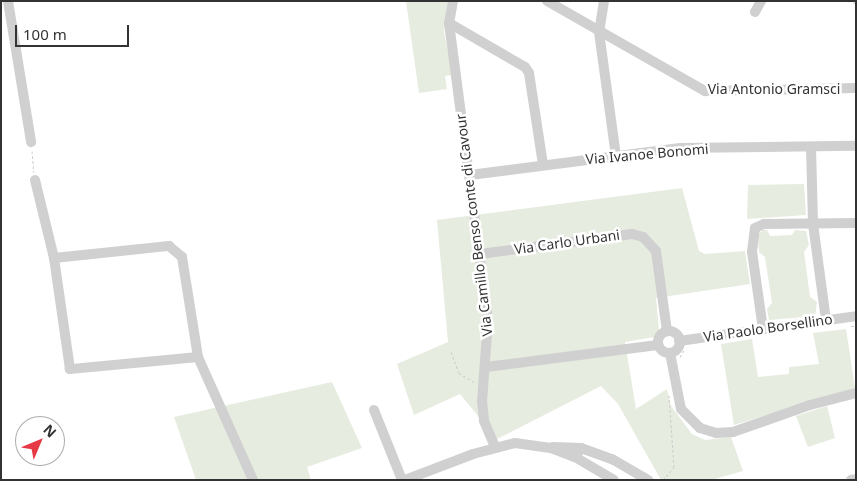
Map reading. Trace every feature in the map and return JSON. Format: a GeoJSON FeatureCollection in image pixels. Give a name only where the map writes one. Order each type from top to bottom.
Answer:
{"type":"FeatureCollection","features":[{"type":"Feature","properties":{"kind":"street"},"geometry":{"type":"LineString","coordinates":[[8,1],[31,142]]}},
{"type":"Feature","properties":{"kind":"street","name":"Via Camillo Benso conte di Cavour"},"geometry":{"type":"LineString","coordinates":[[453,1],[449,23],[488,320],[482,402],[484,421],[495,447]]}},
{"type":"Feature","properties":{"kind":"street","name":"Via Antonio Gramsci"},"geometry":{"type":"LineString","coordinates":[[548,1],[599,32],[705,91],[856,88]]}},
{"type":"Feature","properties":{"kind":"street"},"geometry":{"type":"LineString","coordinates":[[604,1],[599,32],[616,156]]}},
{"type":"Feature","properties":{"kind":"street"},"geometry":{"type":"LineString","coordinates":[[754,12],[761,1]]}},
{"type":"Feature","properties":{"kind":"street"},"geometry":{"type":"LineString","coordinates":[[449,23],[525,67],[529,73],[543,165]]}},
{"type":"Feature","properties":{"kind":"street"},"geometry":{"type":"LineString","coordinates":[[601,48],[615,41]]}},
{"type":"Feature","properties":{"kind":"street","name":"Via Ivanoe Bonomi"},"geometry":{"type":"LineString","coordinates":[[470,175],[680,148],[856,146]]}},
{"type":"Feature","properties":{"kind":"street"},"geometry":{"type":"LineString","coordinates":[[811,147],[812,224],[826,320]]}},
{"type":"Feature","properties":{"kind":"street"},"geometry":{"type":"LineString","coordinates":[[35,180],[54,258],[70,369],[198,357]]}},
{"type":"Feature","properties":{"kind":"street"},"geometry":{"type":"LineString","coordinates":[[763,329],[752,252],[754,230],[764,224],[856,223]]}},
{"type":"Feature","properties":{"kind":"street","name":"Via Carlo Urbani"},"geometry":{"type":"LineString","coordinates":[[480,254],[632,234],[642,237],[656,251],[667,331]]}},
{"type":"Feature","properties":{"kind":"street"},"geometry":{"type":"LineString","coordinates":[[54,258],[169,246],[182,257],[198,357],[253,480]]}},
{"type":"Feature","properties":{"kind":"street","name":"Via Paolo Borsellino"},"geometry":{"type":"LineString","coordinates":[[679,341],[856,316]]}},
{"type":"Feature","properties":{"kind":"street"},"geometry":{"type":"LineString","coordinates":[[667,331],[676,334],[679,341],[676,350],[670,353],[663,352],[658,345],[659,337],[667,331]]}},
{"type":"Feature","properties":{"kind":"street"},"geometry":{"type":"LineString","coordinates":[[486,367],[658,345]]}},
{"type":"Feature","properties":{"kind":"street"},"geometry":{"type":"LineString","coordinates":[[670,353],[681,409],[700,428],[716,433],[733,432],[810,405],[856,393]]}},
{"type":"Feature","properties":{"kind":"street"},"geometry":{"type":"LineString","coordinates":[[374,410],[404,480],[417,478],[495,447],[515,443],[551,448],[575,457],[614,480]]}},
{"type":"Feature","properties":{"kind":"street"},"geometry":{"type":"LineString","coordinates":[[551,448],[566,445],[582,448],[612,459],[648,480]]}},
{"type":"Feature","properties":{"kind":"street"},"geometry":{"type":"LineString","coordinates":[[575,457],[582,448]]}},
{"type":"Feature","properties":{"kind":"street"},"geometry":{"type":"LineString","coordinates":[[851,480],[856,479]]}},
{"type":"Feature","properties":{"kind":"path"},"geometry":{"type":"LineString","coordinates":[[848,1],[856,3]]}},
{"type":"Feature","properties":{"kind":"path"},"geometry":{"type":"LineString","coordinates":[[31,142],[35,180]]}},
{"type":"Feature","properties":{"kind":"path"},"geometry":{"type":"LineString","coordinates":[[664,480],[674,467],[668,408],[669,390]]}},
{"type":"Feature","properties":{"kind":"shaded area"},"geometry":{"type":"Polygon","coordinates":[[[406,1],[448,1],[444,32],[452,75],[445,76],[447,89],[419,93],[406,1]]]}},
{"type":"Feature","properties":{"kind":"shaded area"},"geometry":{"type":"Polygon","coordinates":[[[804,184],[806,215],[747,219],[748,185],[804,184]]]}},
{"type":"Feature","properties":{"kind":"shaded area"},"geometry":{"type":"Polygon","coordinates":[[[682,188],[699,251],[705,254],[745,251],[750,284],[656,298],[659,330],[654,337],[625,342],[636,409],[667,389],[671,406],[692,434],[705,440],[731,437],[743,471],[711,480],[661,480],[618,404],[601,386],[497,439],[460,394],[414,415],[397,364],[448,342],[437,220],[682,188]]]}},
{"type":"Feature","properties":{"kind":"shaded area"},"geometry":{"type":"Polygon","coordinates":[[[763,230],[767,230],[770,236],[792,235],[795,230],[806,231],[809,245],[804,252],[810,297],[817,302],[815,316],[769,320],[767,309],[772,303],[765,257],[759,252],[758,235],[763,230]]]}},
{"type":"Feature","properties":{"kind":"shaded area"},"geometry":{"type":"Polygon","coordinates":[[[846,329],[855,388],[734,425],[721,344],[752,339],[758,377],[789,374],[789,367],[819,364],[813,333],[846,329]]]}},
{"type":"Feature","properties":{"kind":"shaded area"},"geometry":{"type":"Polygon","coordinates":[[[332,382],[362,448],[307,467],[311,480],[196,480],[174,417],[332,382]]]}},
{"type":"Feature","properties":{"kind":"shaded area"},"geometry":{"type":"Polygon","coordinates":[[[827,406],[835,438],[808,447],[796,416],[827,406]]]}}]}
